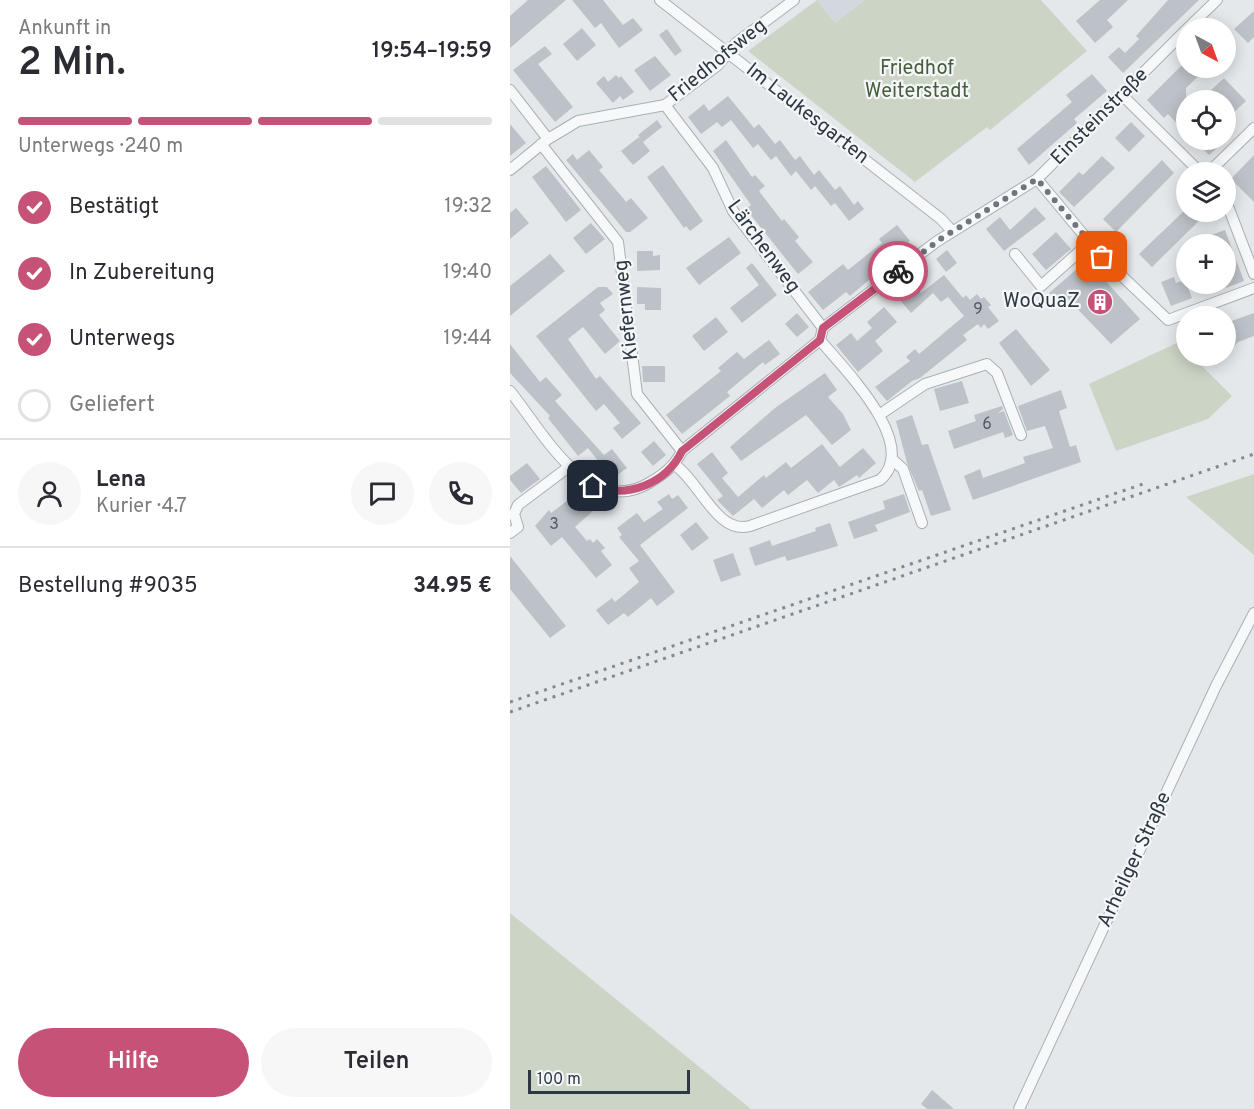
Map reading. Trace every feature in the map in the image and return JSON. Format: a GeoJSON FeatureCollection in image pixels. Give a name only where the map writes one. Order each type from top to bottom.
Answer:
{"type":"FeatureCollection","features":[{"type":"Feature","properties":{"kind":"street","name":"Im Laukesgarten"},"geometry":{"type":"LineString","coordinates":[[660,0],[941,219],[952,231]]}},
{"type":"Feature","properties":{"kind":"street","name":"Friedhofsweg"},"geometry":{"type":"LineString","coordinates":[[510,171],[545,142],[585,119],[665,105],[715,68],[739,40],[794,0]]}},
{"type":"Feature","properties":{"kind":"street","name":"Einsteinstraße"},"geometry":{"type":"LineString","coordinates":[[1198,18],[1216,0]]}},
{"type":"Feature","properties":{"kind":"street","name":"Einsteinstraße"},"geometry":{"type":"LineString","coordinates":[[675,465],[682,451],[821,334],[952,231],[1037,179],[1176,40]]}},
{"type":"Feature","properties":{"kind":"street","name":"Kiefernweg"},"geometry":{"type":"LineString","coordinates":[[510,90],[620,244],[637,394],[682,451]]}},
{"type":"Feature","properties":{"kind":"street"},"geometry":{"type":"LineString","coordinates":[[1122,95],[1190,162]]}},
{"type":"Feature","properties":{"kind":"street","name":"Lärchenweg"},"geometry":{"type":"LineString","coordinates":[[665,105],[712,168],[733,211],[879,415],[891,445],[893,460],[903,468],[922,523]]}},
{"type":"Feature","properties":{"kind":"street"},"geometry":{"type":"LineString","coordinates":[[1219,162],[1254,128]]}},
{"type":"Feature","properties":{"kind":"street"},"geometry":{"type":"LineString","coordinates":[[1037,179],[1089,243],[1168,320],[1254,288]]}},
{"type":"Feature","properties":{"kind":"street"},"geometry":{"type":"LineString","coordinates":[[1234,222],[1254,274]]}},
{"type":"Feature","properties":{"kind":"street"},"geometry":{"type":"LineString","coordinates":[[1015,254],[1041,286],[1089,243]]}},
{"type":"Feature","properties":{"kind":"street"},"geometry":{"type":"LineString","coordinates":[[879,415],[925,384],[987,364],[997,373],[1021,435]]}},
{"type":"Feature","properties":{"kind":"street"},"geometry":{"type":"LineString","coordinates":[[510,391],[570,466],[593,486],[622,492],[643,487],[675,465],[688,476],[725,522],[743,528],[874,483],[886,474],[893,460]]}},
{"type":"Feature","properties":{"kind":"street"},"geometry":{"type":"LineString","coordinates":[[510,533],[518,527],[514,514],[518,505],[570,466]]}},
{"type":"Feature","properties":{"kind":"street","name":"Arheilger Straße"},"geometry":{"type":"LineString","coordinates":[[1019,1109],[1220,677],[1254,613]]}},
{"type":"Feature","properties":{"kind":"shaded area"},"geometry":{"type":"Polygon","coordinates":[[[817,0],[865,0],[835,23],[817,0]]]}},
{"type":"Feature","properties":{"kind":"green space","name":"Friedhof Weiterstadt"},"geometry":{"type":"Polygon","coordinates":[[[817,0],[835,23],[865,0],[1041,0],[1087,51],[990,130],[987,127],[915,182],[748,51],[817,0]]]}},
{"type":"Feature","properties":{"kind":"green space"},"geometry":{"type":"Polygon","coordinates":[[[1176,343],[1176,366],[1202,366],[1232,396],[1208,419],[1116,451],[1089,384],[1176,343]]]}},
{"type":"Feature","properties":{"kind":"green space"},"geometry":{"type":"Polygon","coordinates":[[[1254,474],[1254,555],[1186,497],[1254,474]]]}},
{"type":"Feature","properties":{"kind":"green space"},"geometry":{"type":"Polygon","coordinates":[[[510,913],[751,1109],[510,1109],[510,913]]]}},
{"type":"Feature","properties":{"kind":"building"},"geometry":{"type":"Polygon","coordinates":[[[528,0],[566,0],[510,48],[510,16],[528,0]]]}},
{"type":"Feature","properties":{"kind":"building"},"geometry":{"type":"Polygon","coordinates":[[[572,0],[603,0],[623,25],[633,18],[643,30],[619,48],[601,23],[595,28],[572,0]]]}},
{"type":"Feature","properties":{"kind":"building"},"geometry":{"type":"Polygon","coordinates":[[[1100,0],[1128,0],[1107,20],[1113,27],[1095,43],[1076,21],[1100,0]]]}},
{"type":"Feature","properties":{"kind":"building"},"geometry":{"type":"Polygon","coordinates":[[[1168,0],[1199,0],[1180,18],[1176,18],[1176,22],[1123,73],[1108,57],[1119,47],[1125,53],[1139,39],[1136,36],[1168,0]]]}},
{"type":"Feature","properties":{"kind":"building"},"geometry":{"type":"Polygon","coordinates":[[[1254,11],[1254,37],[1248,43],[1236,31],[1236,27],[1254,11]]]}},
{"type":"Feature","properties":{"kind":"building"},"geometry":{"type":"Polygon","coordinates":[[[582,28],[596,45],[577,61],[563,44],[582,28]]]}},
{"type":"Feature","properties":{"kind":"building"},"geometry":{"type":"Polygon","coordinates":[[[667,29],[682,51],[675,56],[659,35],[667,29]]]}},
{"type":"Feature","properties":{"kind":"building"},"geometry":{"type":"Polygon","coordinates":[[[545,46],[552,54],[538,64],[573,107],[555,122],[513,70],[545,46]]]}},
{"type":"Feature","properties":{"kind":"building"},"geometry":{"type":"Polygon","coordinates":[[[655,56],[671,75],[650,91],[634,70],[655,56]]]}},
{"type":"Feature","properties":{"kind":"building"},"geometry":{"type":"Polygon","coordinates":[[[1176,71],[1176,78],[1196,78],[1186,90],[1176,90],[1176,122],[1168,114],[1164,118],[1147,100],[1176,71]]]}},
{"type":"Feature","properties":{"kind":"building"},"geometry":{"type":"Polygon","coordinates":[[[1092,74],[1107,91],[1074,119],[1077,123],[1029,165],[1017,149],[1072,102],[1066,95],[1092,74]]]}},
{"type":"Feature","properties":{"kind":"building"},"geometry":{"type":"Polygon","coordinates":[[[616,75],[619,78],[621,76],[634,92],[623,100],[620,96],[613,103],[596,83],[604,76],[608,82],[616,75]]]}},
{"type":"Feature","properties":{"kind":"building"},"geometry":{"type":"Polygon","coordinates":[[[1224,78],[1235,90],[1211,90],[1224,78]]]}},
{"type":"Feature","properties":{"kind":"building"},"geometry":{"type":"Polygon","coordinates":[[[1236,91],[1246,101],[1236,110],[1236,91]]]}},
{"type":"Feature","properties":{"kind":"building"},"geometry":{"type":"Polygon","coordinates":[[[728,96],[754,128],[759,124],[775,144],[780,140],[795,160],[800,156],[814,175],[819,170],[835,190],[840,186],[854,205],[858,201],[864,209],[849,221],[835,203],[831,206],[815,186],[811,190],[796,171],[791,176],[776,156],[771,160],[758,144],[753,148],[731,120],[722,127],[717,122],[701,134],[688,117],[704,104],[709,111],[728,96]]]}},
{"type":"Feature","properties":{"kind":"building"},"geometry":{"type":"Polygon","coordinates":[[[657,120],[662,127],[643,142],[638,135],[657,120]]]}},
{"type":"Feature","properties":{"kind":"building"},"geometry":{"type":"Polygon","coordinates":[[[1131,122],[1145,136],[1129,152],[1115,138],[1131,122]]]}},
{"type":"Feature","properties":{"kind":"building"},"geometry":{"type":"Polygon","coordinates":[[[510,124],[526,143],[510,156],[510,124]]]}},
{"type":"Feature","properties":{"kind":"building"},"geometry":{"type":"Polygon","coordinates":[[[639,137],[650,151],[633,165],[621,151],[639,137]]]}},
{"type":"Feature","properties":{"kind":"building"},"geometry":{"type":"Polygon","coordinates":[[[726,140],[752,177],[755,175],[765,186],[759,191],[782,221],[784,219],[799,237],[795,241],[813,262],[798,274],[746,209],[751,205],[713,151],[726,140]]]}},
{"type":"Feature","properties":{"kind":"building"},"geometry":{"type":"Polygon","coordinates":[[[589,150],[603,167],[599,170],[626,202],[631,198],[648,218],[630,232],[626,232],[566,160],[573,154],[577,160],[589,150]]]}},
{"type":"Feature","properties":{"kind":"building"},"geometry":{"type":"Polygon","coordinates":[[[1204,150],[1215,150],[1209,155],[1204,150]]]}},
{"type":"Feature","properties":{"kind":"building"},"geometry":{"type":"Polygon","coordinates":[[[1254,155],[1254,202],[1236,184],[1236,174],[1254,155]]]}},
{"type":"Feature","properties":{"kind":"building"},"geometry":{"type":"Polygon","coordinates":[[[1102,156],[1115,168],[1074,207],[1059,192],[1079,172],[1083,175],[1102,156]]]}},
{"type":"Feature","properties":{"kind":"building"},"geometry":{"type":"Polygon","coordinates":[[[1162,160],[1174,173],[1116,232],[1103,219],[1162,160]]]}},
{"type":"Feature","properties":{"kind":"building"},"geometry":{"type":"Polygon","coordinates":[[[663,165],[703,221],[690,231],[686,226],[684,228],[647,177],[663,165]]]}},
{"type":"Feature","properties":{"kind":"building"},"geometry":{"type":"Polygon","coordinates":[[[546,166],[581,210],[566,222],[532,177],[546,166]]]}},
{"type":"Feature","properties":{"kind":"building"},"geometry":{"type":"Polygon","coordinates":[[[1035,207],[1046,219],[1004,251],[986,229],[1000,217],[1010,230],[1035,207]]]}},
{"type":"Feature","properties":{"kind":"building"},"geometry":{"type":"Polygon","coordinates":[[[516,208],[529,223],[510,239],[510,213],[516,208]]]}},
{"type":"Feature","properties":{"kind":"building"},"geometry":{"type":"Polygon","coordinates":[[[1176,219],[1176,222],[1198,222],[1186,234],[1176,234],[1176,243],[1152,267],[1139,254],[1176,219]]]}},
{"type":"Feature","properties":{"kind":"building"},"geometry":{"type":"Polygon","coordinates":[[[591,223],[605,239],[586,254],[573,238],[591,223]]]}},
{"type":"Feature","properties":{"kind":"building"},"geometry":{"type":"Polygon","coordinates":[[[897,225],[910,241],[887,260],[889,263],[850,296],[846,292],[823,310],[808,292],[843,264],[848,270],[882,243],[879,239],[897,225]]]}},
{"type":"Feature","properties":{"kind":"building"},"geometry":{"type":"Polygon","coordinates":[[[1225,230],[1226,234],[1214,234],[1225,230]]]}},
{"type":"Feature","properties":{"kind":"building"},"geometry":{"type":"Polygon","coordinates":[[[1056,232],[1071,249],[1046,270],[1032,254],[1056,232]]]}},
{"type":"Feature","properties":{"kind":"building"},"geometry":{"type":"Polygon","coordinates":[[[729,237],[741,253],[699,285],[686,268],[729,237]]]}},
{"type":"Feature","properties":{"kind":"building"},"geometry":{"type":"Polygon","coordinates":[[[947,250],[957,263],[946,272],[936,259],[947,250]]]}},
{"type":"Feature","properties":{"kind":"building"},"geometry":{"type":"Polygon","coordinates":[[[637,251],[653,251],[653,256],[660,255],[660,270],[637,271],[637,251]]]}},
{"type":"Feature","properties":{"kind":"building"},"geometry":{"type":"Polygon","coordinates":[[[550,254],[565,271],[510,316],[510,286],[550,254]]]}},
{"type":"Feature","properties":{"kind":"building"},"geometry":{"type":"Polygon","coordinates":[[[1236,260],[1244,281],[1236,284],[1236,260]]]}},
{"type":"Feature","properties":{"kind":"building","name":"WoQuaZ"},"geometry":{"type":"Polygon","coordinates":[[[1085,262],[1140,319],[1111,344],[1068,299],[1060,306],[1049,293],[1085,262]]]}},
{"type":"Feature","properties":{"kind":"building"},"geometry":{"type":"Polygon","coordinates":[[[752,263],[777,295],[742,323],[730,308],[759,285],[746,268],[752,263]]]}},
{"type":"Feature","properties":{"kind":"building"},"geometry":{"type":"Polygon","coordinates":[[[944,275],[963,298],[966,295],[970,300],[977,294],[981,299],[984,297],[991,305],[988,307],[999,321],[988,329],[984,324],[981,328],[978,324],[963,335],[967,340],[887,401],[875,387],[910,361],[906,357],[915,349],[919,354],[964,316],[948,297],[941,302],[933,293],[911,313],[899,299],[915,285],[921,293],[944,275]]]}},
{"type":"Feature","properties":{"kind":"building"},"geometry":{"type":"Polygon","coordinates":[[[1174,277],[1176,294],[1190,294],[1192,298],[1171,306],[1161,282],[1174,277]]]}},
{"type":"Feature","properties":{"kind":"building"},"geometry":{"type":"Polygon","coordinates":[[[598,287],[607,287],[613,294],[600,303],[605,310],[599,315],[620,341],[605,354],[583,327],[568,339],[596,379],[600,376],[641,423],[622,439],[613,428],[620,423],[604,404],[596,411],[536,336],[598,287]]]}},
{"type":"Feature","properties":{"kind":"building"},"geometry":{"type":"Polygon","coordinates":[[[637,287],[661,288],[661,310],[645,310],[645,304],[637,304],[637,287]]]}},
{"type":"Feature","properties":{"kind":"building"},"geometry":{"type":"Polygon","coordinates":[[[884,307],[897,322],[875,341],[883,351],[858,372],[836,345],[851,333],[857,341],[872,328],[867,322],[884,307]]]}},
{"type":"Feature","properties":{"kind":"building"},"geometry":{"type":"Polygon","coordinates":[[[797,313],[809,327],[797,337],[785,324],[797,313]]]}},
{"type":"Feature","properties":{"kind":"building"},"geometry":{"type":"Polygon","coordinates":[[[1254,313],[1254,336],[1236,344],[1236,319],[1254,313]]]}},
{"type":"Feature","properties":{"kind":"building"},"geometry":{"type":"Polygon","coordinates":[[[716,317],[728,332],[704,351],[692,336],[716,317]]]}},
{"type":"Feature","properties":{"kind":"building"},"geometry":{"type":"Polygon","coordinates":[[[1016,329],[1050,370],[1031,386],[999,343],[1016,329]]]}},
{"type":"Feature","properties":{"kind":"building"},"geometry":{"type":"Polygon","coordinates":[[[769,340],[780,354],[765,365],[763,362],[727,392],[730,396],[682,434],[666,415],[721,371],[718,368],[737,352],[744,359],[769,340]]]}},
{"type":"Feature","properties":{"kind":"building"},"geometry":{"type":"Polygon","coordinates":[[[510,344],[540,382],[546,377],[562,395],[555,401],[604,455],[612,449],[627,468],[612,479],[588,448],[578,456],[548,418],[550,416],[510,373],[510,344]]]}},
{"type":"Feature","properties":{"kind":"building"},"geometry":{"type":"Polygon","coordinates":[[[642,366],[665,366],[665,382],[643,382],[642,366]]]}},
{"type":"Feature","properties":{"kind":"building"},"geometry":{"type":"Polygon","coordinates":[[[825,373],[837,390],[828,397],[843,414],[851,430],[832,445],[806,415],[741,461],[730,447],[775,408],[825,373]]]}},
{"type":"Feature","properties":{"kind":"building"},"geometry":{"type":"Polygon","coordinates":[[[962,381],[969,403],[940,411],[934,389],[962,381]]]}},
{"type":"Feature","properties":{"kind":"building"},"geometry":{"type":"Polygon","coordinates":[[[1061,390],[1067,408],[1059,411],[1070,447],[1076,445],[1081,462],[973,500],[964,476],[980,469],[983,478],[1025,463],[1023,457],[1053,448],[1045,426],[1027,431],[1018,406],[1061,390]]]}},
{"type":"Feature","properties":{"kind":"building"},"geometry":{"type":"Polygon","coordinates":[[[1002,406],[1003,409],[998,413],[1004,411],[1013,435],[1005,438],[1003,432],[954,449],[948,431],[976,421],[974,415],[1002,406]]]}},
{"type":"Feature","properties":{"kind":"building"},"geometry":{"type":"Polygon","coordinates":[[[912,415],[922,445],[928,444],[951,510],[931,516],[922,490],[919,491],[907,463],[896,421],[912,415]]]}},
{"type":"Feature","properties":{"kind":"building"},"geometry":{"type":"Polygon","coordinates":[[[654,441],[666,455],[653,466],[641,452],[654,441]]]}},
{"type":"Feature","properties":{"kind":"building"},"geometry":{"type":"Polygon","coordinates":[[[822,444],[840,467],[863,448],[876,463],[859,478],[857,475],[839,487],[834,480],[818,493],[807,480],[788,495],[784,490],[762,508],[754,499],[733,516],[717,500],[723,496],[697,464],[712,452],[728,473],[722,478],[738,497],[764,475],[766,478],[786,462],[791,468],[822,444]]]}},
{"type":"Feature","properties":{"kind":"building"},"geometry":{"type":"Polygon","coordinates":[[[527,463],[540,479],[521,493],[510,480],[510,476],[527,463]]]}},
{"type":"Feature","properties":{"kind":"building"},"geometry":{"type":"Polygon","coordinates":[[[580,491],[595,509],[575,527],[587,541],[590,539],[593,543],[597,539],[605,548],[601,551],[612,565],[596,578],[562,537],[551,546],[535,526],[549,510],[551,513],[580,491]]]}},
{"type":"Feature","properties":{"kind":"building"},"geometry":{"type":"Polygon","coordinates":[[[669,494],[672,499],[678,495],[688,508],[640,545],[675,592],[657,606],[651,598],[628,617],[624,613],[608,625],[596,610],[612,598],[615,602],[639,582],[629,568],[639,561],[619,537],[622,535],[617,528],[637,513],[644,522],[663,509],[657,502],[669,494]]]}},
{"type":"Feature","properties":{"kind":"building"},"geometry":{"type":"Polygon","coordinates":[[[904,494],[910,512],[875,525],[878,531],[854,539],[848,522],[885,509],[883,501],[904,494]]]}},
{"type":"Feature","properties":{"kind":"building"},"geometry":{"type":"Polygon","coordinates":[[[696,522],[709,538],[692,551],[680,535],[696,522]]]}},
{"type":"Feature","properties":{"kind":"building"},"geometry":{"type":"Polygon","coordinates":[[[830,523],[838,546],[787,561],[785,556],[755,566],[749,548],[770,540],[772,546],[816,531],[815,528],[830,523]]]}},
{"type":"Feature","properties":{"kind":"building"},"geometry":{"type":"Polygon","coordinates":[[[733,553],[741,575],[721,582],[713,560],[733,553]]]}},
{"type":"Feature","properties":{"kind":"building"},"geometry":{"type":"Polygon","coordinates":[[[510,556],[566,626],[550,638],[510,589],[510,556]]]}},
{"type":"Feature","properties":{"kind":"building"},"geometry":{"type":"Polygon","coordinates":[[[932,1090],[954,1109],[927,1109],[921,1104],[932,1090]]]}},
{"type":"Feature","properties":{"kind":"railway"},"geometry":{"type":"LineString","coordinates":[[510,712],[1254,454]]}},
{"type":"Feature","properties":{"kind":"railway"},"geometry":{"type":"LineString","coordinates":[[510,702],[1143,484]]}},
{"type":"Feature","properties":{"kind":"way so far"},"geometry":{"type":"LineString","coordinates":[[898,271],[942,238],[1037,179],[1102,257]]}},
{"type":"Feature","properties":{"kind":"place","name":"WoQuaZ"},"geometry":{"type":"Point","coordinates":[1100,302]}},
{"type":"Feature","properties":{"kind":"route"},"geometry":{"type":"LineString","coordinates":[[593,486],[606,491],[629,492],[643,487],[664,473],[675,465],[682,451],[820,340],[823,328],[898,271]]}}]}
